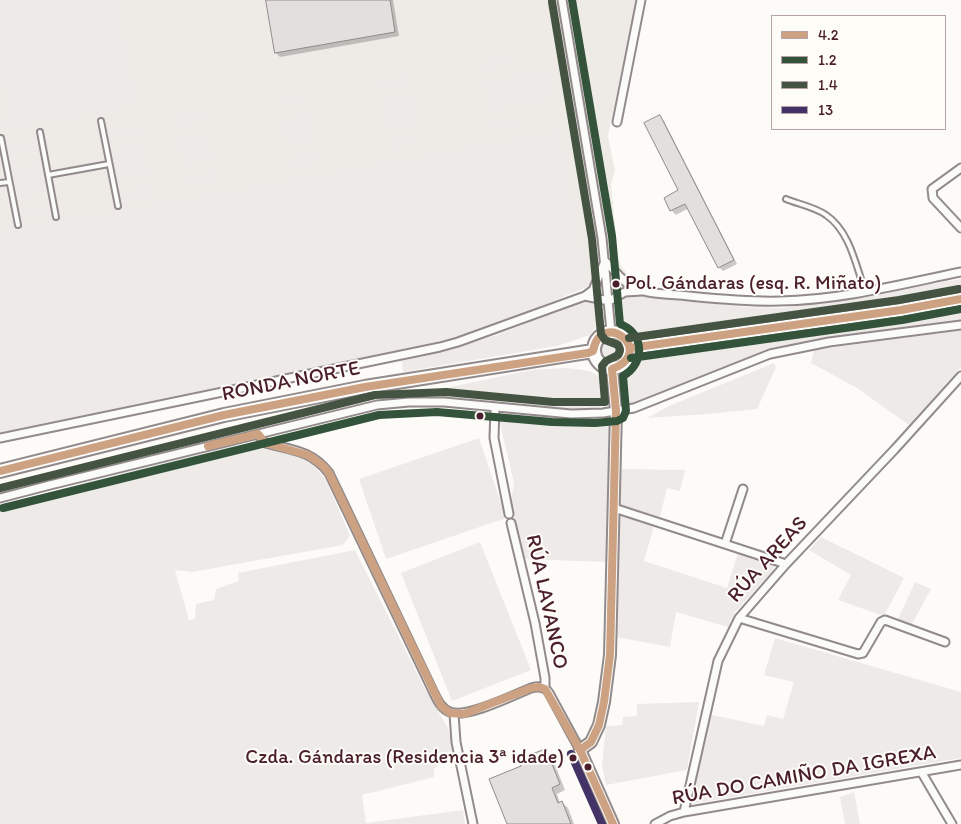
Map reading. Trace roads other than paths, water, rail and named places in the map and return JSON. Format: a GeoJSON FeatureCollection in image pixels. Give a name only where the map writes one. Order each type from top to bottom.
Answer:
{"type":"FeatureCollection","features":[{"type":"Feature","properties":{"kind":"highway"},"geometry":{"type":"LineString","coordinates":[[630,348],[901,310],[961,299]]}},
{"type":"Feature","properties":{"kind":"highway"},"geometry":{"type":"LineString","coordinates":[[611,332],[622,335],[629,343],[630,348],[630,354],[624,364],[612,369],[597,362],[593,352],[596,340],[600,336],[611,332]]}},
{"type":"Feature","properties":{"kind":"highway","name":"RONDA NORTE"},"geometry":{"type":"LineString","coordinates":[[0,471],[224,416],[337,392],[593,352]]}},
{"type":"Feature","properties":{"kind":"main road"},"geometry":{"type":"LineString","coordinates":[[612,369],[616,411],[610,655],[601,717],[594,736],[580,750],[613,824]]}},
{"type":"Feature","properties":{"kind":"street"},"geometry":{"type":"LineString","coordinates":[[562,0],[592,171],[605,261],[611,332]]}},
{"type":"Feature","properties":{"kind":"street"},"geometry":{"type":"LineString","coordinates":[[617,122],[641,0]]}},
{"type":"Feature","properties":{"kind":"street"},"geometry":{"type":"LineString","coordinates":[[961,168],[932,190],[933,198],[961,228]]}},
{"type":"Feature","properties":{"kind":"street"},"geometry":{"type":"LineString","coordinates":[[605,261],[614,269],[617,275],[632,287],[648,291],[745,301],[817,299],[961,272]]}},
{"type":"Feature","properties":{"kind":"street"},"geometry":{"type":"LineString","coordinates":[[0,438],[440,347],[476,336],[585,296],[593,290],[605,261]]}},
{"type":"Feature","properties":{"kind":"street"},"geometry":{"type":"LineString","coordinates":[[585,296],[609,301],[625,292],[648,291]]}},
{"type":"Feature","properties":{"kind":"street"},"geometry":{"type":"LineString","coordinates":[[0,498],[377,405],[426,402],[571,414],[616,411],[634,408],[770,354],[829,342],[961,325]]}},
{"type":"Feature","properties":{"kind":"street","name":"RÚA AREAS"},"geometry":{"type":"LineString","coordinates":[[684,812],[718,661],[739,618],[786,564],[896,449],[961,376]]}},
{"type":"Feature","properties":{"kind":"street","name":"RÚA LAVANCO"},"geometry":{"type":"LineString","coordinates":[[495,407],[494,438],[509,514]]}},
{"type":"Feature","properties":{"kind":"street"},"geometry":{"type":"LineString","coordinates":[[258,434],[265,444],[307,454],[321,464],[329,473],[438,701],[447,711],[454,714],[471,712],[535,687],[547,689],[580,750]]}},
{"type":"Feature","properties":{"kind":"street"},"geometry":{"type":"LineString","coordinates":[[725,544],[743,489]]}},
{"type":"Feature","properties":{"kind":"street"},"geometry":{"type":"LineString","coordinates":[[614,508],[786,564]]}},
{"type":"Feature","properties":{"kind":"street","name":"RÚA LAVANCO"},"geometry":{"type":"LineString","coordinates":[[512,523],[535,623],[547,689]]}},
{"type":"Feature","properties":{"kind":"street"},"geometry":{"type":"LineString","coordinates":[[739,618],[858,654],[863,653],[881,622],[885,620],[945,642]]}},
{"type":"Feature","properties":{"kind":"street"},"geometry":{"type":"LineString","coordinates":[[454,714],[456,742],[473,824]]}},
{"type":"Feature","properties":{"kind":"street","name":"RÚA DO CAMIÑO DA IGREXA"},"geometry":{"type":"LineString","coordinates":[[655,824],[670,816],[684,812],[961,765]]}},
{"type":"Feature","properties":{"kind":"street"},"geometry":{"type":"LineString","coordinates":[[922,773],[952,824]]}},
{"type":"Feature","properties":{"kind":"lane"},"geometry":{"type":"LineString","coordinates":[[101,121],[118,206]]}},
{"type":"Feature","properties":{"kind":"lane"},"geometry":{"type":"LineString","coordinates":[[40,132],[56,217]]}},
{"type":"Feature","properties":{"kind":"lane"},"geometry":{"type":"LineString","coordinates":[[2,138],[18,225]]}},
{"type":"Feature","properties":{"kind":"lane"},"geometry":{"type":"LineString","coordinates":[[48,175],[110,164]]}},
{"type":"Feature","properties":{"kind":"lane"},"geometry":{"type":"LineString","coordinates":[[0,183],[9,182]]}},
{"type":"Feature","properties":{"kind":"lane"},"geometry":{"type":"LineString","coordinates":[[786,199],[826,214],[840,228],[853,255],[865,291]]}},
{"type":"Feature","properties":{"kind":"place","name":"Pol. Gándaras (esq. R. Miñato)"},"geometry":{"type":"Point","coordinates":[616,284]}},
{"type":"Feature","properties":{"kind":"place","name":"Czda. Gándaras (Residencia 3ª idade)"},"geometry":{"type":"Point","coordinates":[573,758]}}]}
